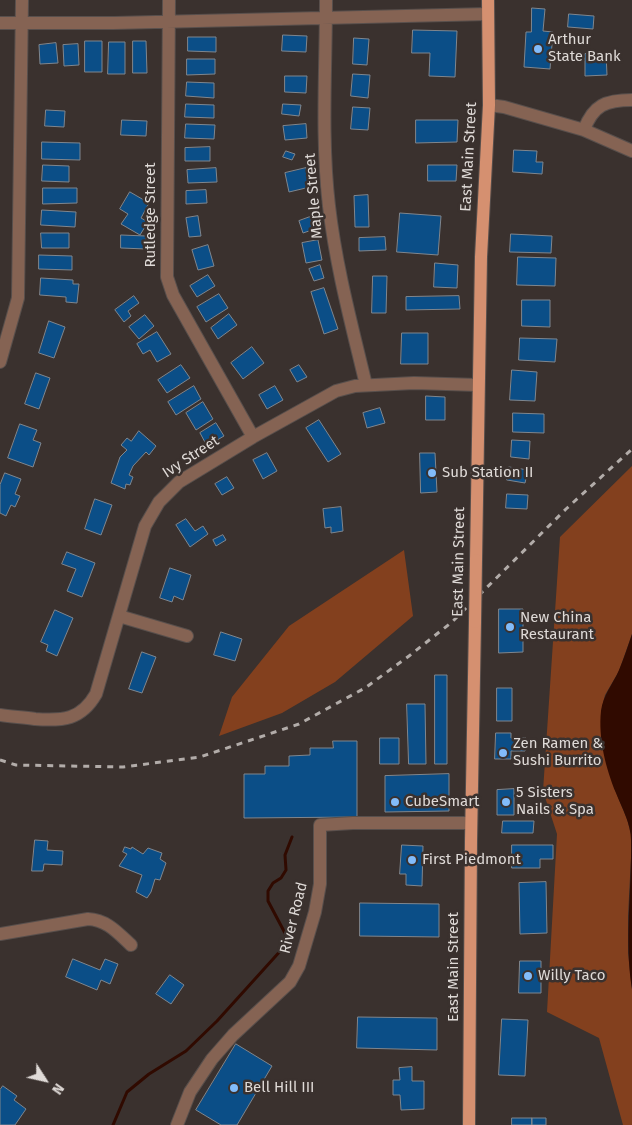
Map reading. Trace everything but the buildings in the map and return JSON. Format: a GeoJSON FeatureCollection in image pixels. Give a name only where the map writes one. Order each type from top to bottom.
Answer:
{"type":"FeatureCollection","features":[{"type":"Feature","properties":{"kind":"main road","name":"East Main Street"},"geometry":{"type":"LineString","coordinates":[[469,1125],[471,823],[478,385],[481,250],[489,105],[488,0]]}},
{"type":"Feature","properties":{"kind":"street"},"geometry":{"type":"LineString","coordinates":[[0,362],[18,298],[22,0]]}},
{"type":"Feature","properties":{"kind":"street","name":"Rutledge Street"},"geometry":{"type":"LineString","coordinates":[[169,0],[167,277],[173,295],[253,437]]}},
{"type":"Feature","properties":{"kind":"street","name":"Maple Street"},"geometry":{"type":"LineString","coordinates":[[326,0],[325,141],[329,204],[338,267],[366,385]]}},
{"type":"Feature","properties":{"kind":"street"},"geometry":{"type":"LineString","coordinates":[[0,23],[488,14]]}},
{"type":"Feature","properties":{"kind":"street"},"geometry":{"type":"LineString","coordinates":[[584,130],[591,113],[599,106],[616,100],[632,100]]}},
{"type":"Feature","properties":{"kind":"street"},"geometry":{"type":"LineString","coordinates":[[489,105],[504,107],[584,130],[632,151]]}},
{"type":"Feature","properties":{"kind":"street","name":"Ivy Street"},"geometry":{"type":"LineString","coordinates":[[0,715],[61,720],[78,714],[85,709],[96,694],[145,526],[159,502],[179,482],[326,395],[345,388],[414,382],[478,385]]}},
{"type":"Feature","properties":{"kind":"street"},"geometry":{"type":"LineString","coordinates":[[119,616],[187,636]]}},
{"type":"Feature","properties":{"kind":"street","name":"River Road"},"geometry":{"type":"LineString","coordinates":[[176,1125],[190,1092],[212,1059],[239,1030],[290,982],[298,966],[315,912],[320,884],[320,825],[353,823],[471,823]]}},
{"type":"Feature","properties":{"kind":"street"},"geometry":{"type":"LineString","coordinates":[[0,934],[88,919],[104,922],[131,945]]}},
{"type":"Feature","properties":{"kind":"shaded area"},"geometry":{"type":"Polygon","coordinates":[[[632,466],[632,634],[619,671],[605,695],[601,712],[601,738],[615,790],[627,819],[632,838],[628,953],[632,989],[632,1125],[623,1125],[599,1038],[547,1012],[557,834],[543,791],[560,537],[632,466]]]}},
{"type":"Feature","properties":{"kind":"shaded area"},"geometry":{"type":"Polygon","coordinates":[[[404,550],[413,616],[335,682],[282,713],[219,736],[232,697],[289,626],[404,550]]]}},
{"type":"Feature","properties":{"kind":"shaded area"},"geometry":{"type":"Polygon","coordinates":[[[632,634],[632,989],[628,933],[631,834],[606,764],[600,721],[604,700],[619,670],[632,634]]]}},
{"type":"Feature","properties":{"kind":"waterway"},"geometry":{"type":"LineString","coordinates":[[113,1125],[127,1092],[149,1074],[186,1051],[217,1021],[283,948],[286,935],[268,901],[268,891],[286,870],[285,855],[292,837]]}},
{"type":"Feature","properties":{"kind":"railway"},"geometry":{"type":"LineString","coordinates":[[0,760],[16,765],[123,767],[200,757],[299,724],[365,688],[452,622],[566,509],[632,449]]}},
{"type":"Feature","properties":{"kind":"place","name":"Arthur State Bank"},"geometry":{"type":"Point","coordinates":[538,49]}},
{"type":"Feature","properties":{"kind":"place","name":"Sub Station II"},"geometry":{"type":"Point","coordinates":[432,473]}},
{"type":"Feature","properties":{"kind":"place","name":"New China Restaurant"},"geometry":{"type":"Point","coordinates":[510,627]}},
{"type":"Feature","properties":{"kind":"place","name":"Zen Ramen & Sushi Burrito"},"geometry":{"type":"Point","coordinates":[503,753]}},
{"type":"Feature","properties":{"kind":"place","name":"CubeSmart"},"geometry":{"type":"Point","coordinates":[395,802]}},
{"type":"Feature","properties":{"kind":"place","name":"5 Sisters Nails & Spa"},"geometry":{"type":"Point","coordinates":[506,802]}},
{"type":"Feature","properties":{"kind":"place","name":"First Piedmont"},"geometry":{"type":"Point","coordinates":[412,860]}},
{"type":"Feature","properties":{"kind":"place","name":"Willy Taco"},"geometry":{"type":"Point","coordinates":[528,976]}},
{"type":"Feature","properties":{"kind":"place","name":"Bell Hill III"},"geometry":{"type":"Point","coordinates":[234,1088]}}]}
